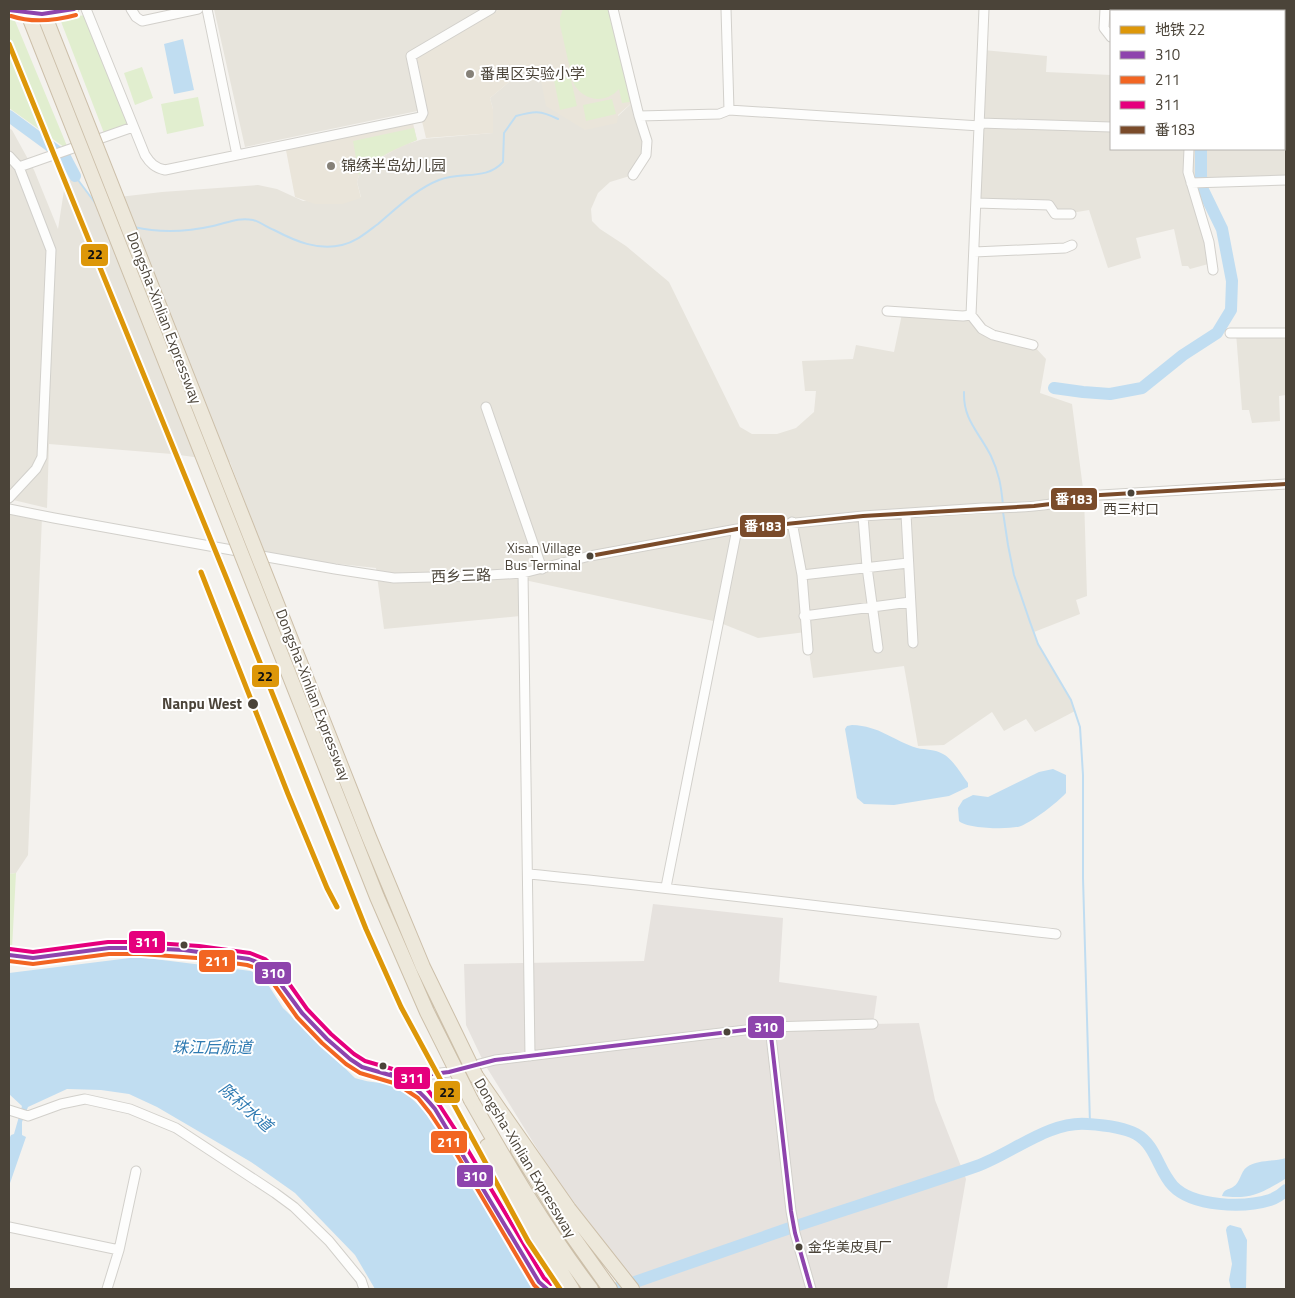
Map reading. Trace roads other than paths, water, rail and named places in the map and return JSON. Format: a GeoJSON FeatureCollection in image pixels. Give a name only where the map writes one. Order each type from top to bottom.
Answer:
{"type":"FeatureCollection","features":[{"type":"Feature","properties":{"kind":"highway"},"geometry":{"type":"LineString","coordinates":[[26,9],[362,861],[427,1012],[471,1100],[486,1144],[526,1218],[572,1289]]}},
{"type":"Feature","properties":{"kind":"highway"},"geometry":{"type":"LineString","coordinates":[[42,9],[368,837],[423,967],[476,1076],[569,1209],[632,1289]]}},
{"type":"Feature","properties":{"kind":"highway","name":"Dongsha-Xinlian Expressway"},"geometry":{"type":"LineString","coordinates":[[476,1076],[537,1183],[610,1289]]}},
{"type":"Feature","properties":{"kind":"highway","name":"Dongsha-Xinlian Expressway"},"geometry":{"type":"LineString","coordinates":[[471,1100],[545,1222],[591,1289]]}},
{"type":"Feature","properties":{"kind":"street"},"geometry":{"type":"LineString","coordinates":[[10,9],[25,14],[74,9]]}},
{"type":"Feature","properties":{"kind":"street"},"geometry":{"type":"LineString","coordinates":[[86,9],[132,127],[145,155],[158,169],[165,170],[422,117],[423,113],[412,56],[491,9]]}},
{"type":"Feature","properties":{"kind":"street"},"geometry":{"type":"LineString","coordinates":[[131,9],[136,17],[142,21],[198,9]]}},
{"type":"Feature","properties":{"kind":"street"},"geometry":{"type":"LineString","coordinates":[[207,9],[237,155]]}},
{"type":"Feature","properties":{"kind":"street"},"geometry":{"type":"LineString","coordinates":[[613,9],[639,116],[647,141],[646,155],[632,175]]}},
{"type":"Feature","properties":{"kind":"street"},"geometry":{"type":"LineString","coordinates":[[726,9],[729,110]]}},
{"type":"Feature","properties":{"kind":"street"},"geometry":{"type":"LineString","coordinates":[[984,9],[971,315],[982,329],[1033,345]]}},
{"type":"Feature","properties":{"kind":"street"},"geometry":{"type":"LineString","coordinates":[[1105,9],[1104,28],[1110,36]]}},
{"type":"Feature","properties":{"kind":"street"},"geometry":{"type":"LineString","coordinates":[[639,116],[719,114],[729,110],[980,124],[1110,127]]}},
{"type":"Feature","properties":{"kind":"street"},"geometry":{"type":"LineString","coordinates":[[19,167],[132,127]]}},
{"type":"Feature","properties":{"kind":"street"},"geometry":{"type":"LineString","coordinates":[[1189,150],[1188,172],[1208,242],[1213,270]]}},
{"type":"Feature","properties":{"kind":"street"},"geometry":{"type":"LineString","coordinates":[[9,156],[19,167],[51,250],[42,457],[36,468],[9,498]]}},
{"type":"Feature","properties":{"kind":"street"},"geometry":{"type":"LineString","coordinates":[[1191,183],[1286,180]]}},
{"type":"Feature","properties":{"kind":"street"},"geometry":{"type":"LineString","coordinates":[[976,203],[1049,204],[1055,214],[1071,214]]}},
{"type":"Feature","properties":{"kind":"street"},"geometry":{"type":"LineString","coordinates":[[974,252],[1065,248],[1072,246]]}},
{"type":"Feature","properties":{"kind":"street"},"geometry":{"type":"LineString","coordinates":[[888,311],[971,315]]}},
{"type":"Feature","properties":{"kind":"street"},"geometry":{"type":"LineString","coordinates":[[1230,333],[1286,333]]}},
{"type":"Feature","properties":{"kind":"street"},"geometry":{"type":"LineString","coordinates":[[486,407],[542,569]]}},
{"type":"Feature","properties":{"kind":"street","name":"西乡三路"},"geometry":{"type":"LineString","coordinates":[[9,508],[335,570],[394,578],[524,573],[590,556],[736,529],[792,522],[1060,504],[1084,496],[1286,484]]}},
{"type":"Feature","properties":{"kind":"street"},"geometry":{"type":"LineString","coordinates":[[906,514],[913,642]]}},
{"type":"Feature","properties":{"kind":"street"},"geometry":{"type":"LineString","coordinates":[[863,516],[878,648]]}},
{"type":"Feature","properties":{"kind":"street"},"geometry":{"type":"LineString","coordinates":[[792,522],[802,575],[808,650]]}},
{"type":"Feature","properties":{"kind":"street"},"geometry":{"type":"LineString","coordinates":[[666,888],[736,529]]}},
{"type":"Feature","properties":{"kind":"street"},"geometry":{"type":"LineString","coordinates":[[802,575],[908,563]]}},
{"type":"Feature","properties":{"kind":"street"},"geometry":{"type":"LineString","coordinates":[[524,573],[530,1056]]}},
{"type":"Feature","properties":{"kind":"street"},"geometry":{"type":"LineString","coordinates":[[804,616],[910,602]]}},
{"type":"Feature","properties":{"kind":"street"},"geometry":{"type":"LineString","coordinates":[[529,874],[666,888],[822,908],[1056,934]]}},
{"type":"Feature","properties":{"kind":"street"},"geometry":{"type":"LineString","coordinates":[[9,956],[33,958],[110,948],[141,948],[184,950],[249,959],[262,964],[271,971],[302,1013],[350,1059],[362,1067],[400,1078],[422,1093],[435,1109],[460,1148],[539,1282],[547,1289]]}},
{"type":"Feature","properties":{"kind":"street"},"geometry":{"type":"LineString","coordinates":[[400,1078],[449,1072],[484,1062],[770,1027],[873,1024]]}},
{"type":"Feature","properties":{"kind":"street"},"geometry":{"type":"LineString","coordinates":[[770,1027],[791,1211],[795,1233],[811,1289]]}},
{"type":"Feature","properties":{"kind":"street"},"geometry":{"type":"LineString","coordinates":[[11,1111],[28,1116],[61,1104],[85,1099],[130,1109],[176,1128],[294,1207],[329,1241],[361,1280],[364,1289]]}},
{"type":"Feature","properties":{"kind":"street"},"geometry":{"type":"LineString","coordinates":[[107,1289],[119,1250],[136,1171]]}},
{"type":"Feature","properties":{"kind":"street"},"geometry":{"type":"LineString","coordinates":[[9,1227],[119,1250]]}},
{"type":"Feature","properties":{"kind":"water"},"geometry":{"type":"Polygon","coordinates":[[[183,39],[194,90],[174,94],[164,44],[183,39]]]}},
{"type":"Feature","properties":{"kind":"water"},"geometry":{"type":"Polygon","coordinates":[[[847,726],[870,728],[917,748],[940,752],[957,767],[968,783],[968,787],[949,796],[894,805],[864,804],[857,798],[845,729],[847,726]]]}},
{"type":"Feature","properties":{"kind":"water"},"geometry":{"type":"Polygon","coordinates":[[[1053,769],[1066,775],[1066,793],[1057,802],[1026,824],[1016,827],[989,828],[971,826],[959,821],[958,808],[963,800],[973,795],[988,797],[1039,772],[1053,769]]]}},
{"type":"Feature","properties":{"kind":"water","name":"珠江后航道"},"geometry":{"type":"Polygon","coordinates":[[[138,957],[251,971],[265,980],[283,1008],[355,1078],[393,1086],[413,1100],[434,1124],[534,1289],[375,1289],[355,1255],[295,1193],[251,1162],[157,1107],[129,1094],[101,1090],[67,1089],[28,1107],[22,1122],[22,1135],[26,1137],[9,1186],[9,1139],[14,1134],[22,1106],[9,1094],[9,973],[138,957]]]}},
{"type":"Feature","properties":{"kind":"water"},"geometry":{"type":"Polygon","coordinates":[[[1286,1158],[1286,1178],[1277,1184],[1262,1192],[1248,1196],[1222,1196],[1225,1191],[1236,1185],[1243,1172],[1251,1164],[1286,1158]]]}},
{"type":"Feature","properties":{"kind":"water"},"geometry":{"type":"Polygon","coordinates":[[[1230,1225],[1241,1228],[1247,1240],[1246,1289],[1231,1289],[1229,1280],[1232,1264],[1226,1230],[1230,1225]]]}},
{"type":"Feature","properties":{"kind":"waterway"},"geometry":{"type":"LineString","coordinates":[[134,227],[163,231],[183,231],[248,219],[307,244],[324,247],[342,245],[352,242],[378,224],[422,188],[447,177],[481,174],[496,168],[503,162],[504,133],[516,116],[537,112],[558,119]]}},
{"type":"Feature","properties":{"kind":"waterway"},"geometry":{"type":"LineString","coordinates":[[9,116],[65,157],[75,176]]}},
{"type":"Feature","properties":{"kind":"waterway"},"geometry":{"type":"LineString","coordinates":[[1054,388],[1110,394],[1142,388],[1183,355],[1217,333],[1231,310],[1232,281],[1222,229],[1203,190],[1201,150]]}},
{"type":"Feature","properties":{"kind":"waterway"},"geometry":{"type":"LineString","coordinates":[[75,176],[96,204]]}},
{"type":"Feature","properties":{"kind":"waterway"},"geometry":{"type":"LineString","coordinates":[[964,392],[964,402],[969,418],[996,468],[1003,505]]}},
{"type":"Feature","properties":{"kind":"waterway"},"geometry":{"type":"LineString","coordinates":[[1003,512],[1014,575],[1030,622],[1038,644],[1071,700],[1080,727],[1083,775],[1083,878],[1090,1124]]}},
{"type":"Feature","properties":{"kind":"waterway"},"geometry":{"type":"LineString","coordinates":[[615,1289],[977,1166],[1045,1132],[1074,1124],[1113,1127],[1136,1134],[1153,1151],[1173,1186],[1193,1198],[1219,1204],[1259,1203],[1279,1196],[1286,1190]]}},
{"type":"Feature","properties":{"kind":"metro line","name":"22"},"geometry":{"type":"LineString","coordinates":[[9,44],[226,577],[366,929],[401,1007],[528,1241],[560,1289]]}},
{"type":"Feature","properties":{"kind":"metro line","name":"22"},"geometry":{"type":"LineString","coordinates":[[201,572],[288,794],[327,888],[337,907]]}},
{"type":"Feature","properties":{"kind":"place","name":"番禺区实验小学"},"geometry":{"type":"Point","coordinates":[470,74]}},
{"type":"Feature","properties":{"kind":"place","name":"锦绣半岛幼儿园"},"geometry":{"type":"Point","coordinates":[331,166]}},
{"type":"Feature","properties":{"kind":"place","name":"西三村口"},"geometry":{"type":"Point","coordinates":[1131,493]}},
{"type":"Feature","properties":{"kind":"place","name":"Xisan Village Bus Terminal"},"geometry":{"type":"Point","coordinates":[590,556]}},
{"type":"Feature","properties":{"kind":"place","name":"Nanpu West"},"geometry":{"type":"Point","coordinates":[253,704]}},
{"type":"Feature","properties":{"kind":"place","name":"金华美皮具厂"},"geometry":{"type":"Point","coordinates":[799,1247]}},
{"type":"Feature","properties":{"kind":"water label","name":"陈村水道"},"geometry":{"type":"Point","coordinates":[246,1107]}}]}
